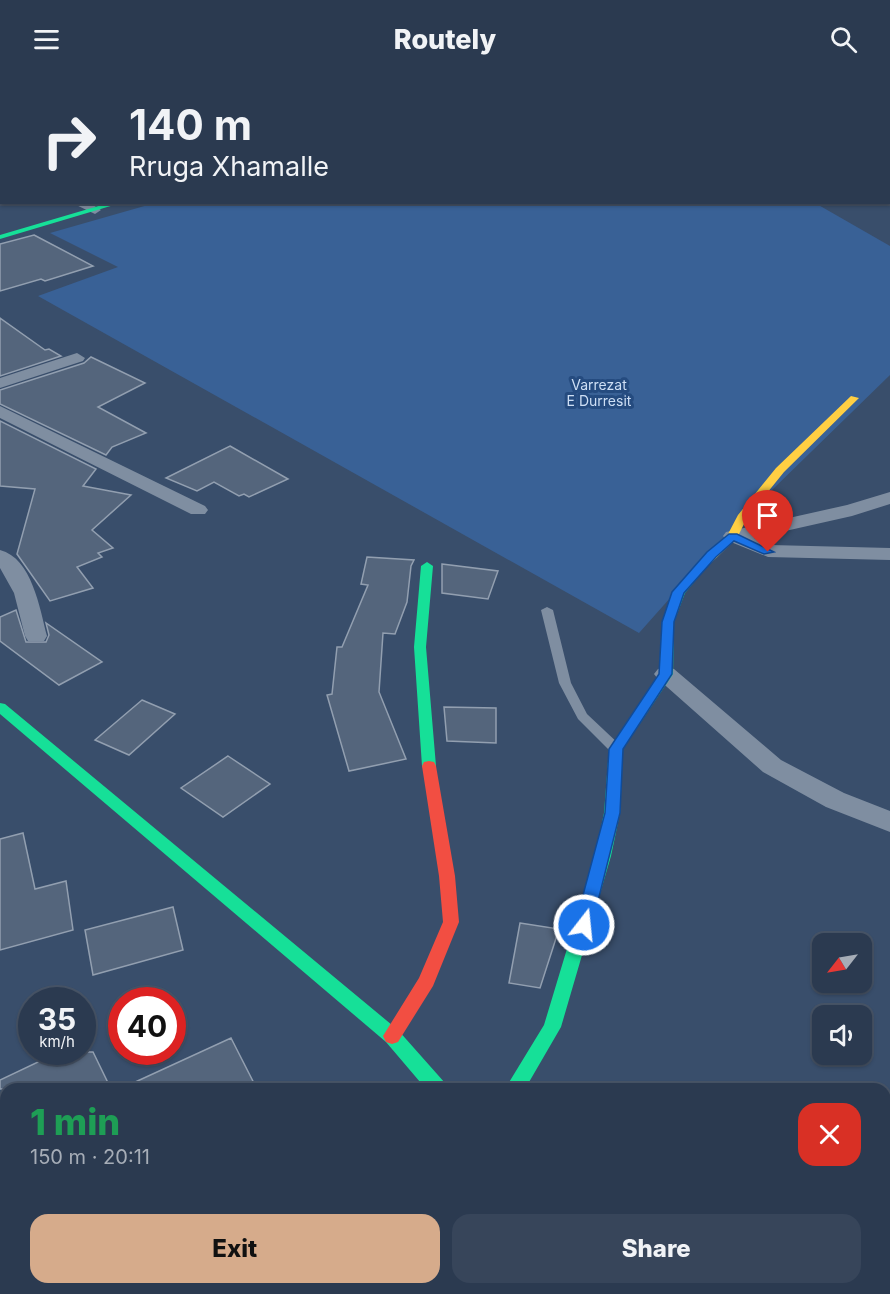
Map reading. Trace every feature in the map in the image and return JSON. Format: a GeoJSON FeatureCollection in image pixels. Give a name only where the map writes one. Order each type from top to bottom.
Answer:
{"type":"FeatureCollection","features":[{"type":"Feature","properties":{"kind":"street"},"geometry":{"type":"LineString","coordinates":[[81,204],[95,210]]}},
{"type":"Feature","properties":{"kind":"street"},"geometry":{"type":"LineString","coordinates":[[0,237],[114,204]]}},
{"type":"Feature","properties":{"kind":"street"},"geometry":{"type":"LineString","coordinates":[[0,383],[77,358]]}},
{"type":"Feature","properties":{"kind":"street"},"geometry":{"type":"LineString","coordinates":[[733,537],[742,517],[780,470],[854,398]]}},
{"type":"Feature","properties":{"kind":"street"},"geometry":{"type":"LineString","coordinates":[[0,411],[198,510]]}},
{"type":"Feature","properties":{"kind":"street"},"geometry":{"type":"LineString","coordinates":[[519,1083],[552,1027],[579,943],[612,813],[616,749],[666,674],[668,622],[679,592],[712,554],[733,537],[890,498]]}},
{"type":"Feature","properties":{"kind":"street"},"geometry":{"type":"LineString","coordinates":[[733,537],[768,552],[890,554]]}},
{"type":"Feature","properties":{"kind":"street"},"geometry":{"type":"LineString","coordinates":[[0,556],[11,565],[24,589],[36,636]]}},
{"type":"Feature","properties":{"kind":"street"},"geometry":{"type":"LineString","coordinates":[[392,1036],[428,981],[451,922],[447,876],[431,788],[420,647],[427,566]]}},
{"type":"Feature","properties":{"kind":"street"},"geometry":{"type":"LineString","coordinates":[[666,674],[772,766],[835,800],[890,822]]}},
{"type":"Feature","properties":{"kind":"street"},"geometry":{"type":"LineString","coordinates":[[0,707],[392,1036],[433,1083]]}},
{"type":"Feature","properties":{"kind":"lane"},"geometry":{"type":"LineString","coordinates":[[547,610],[565,683],[582,716],[616,749]]}},
{"type":"Feature","properties":{"kind":"green space","name":"Varrezat E Durresit"},"geometry":{"type":"Polygon","coordinates":[[[152,204],[677,204],[681,206],[691,204],[817,204],[890,246],[890,375],[727,534],[639,633],[38,296],[118,267],[50,233],[152,204]]]}},
{"type":"Feature","properties":{"kind":"building"},"geometry":{"type":"Polygon","coordinates":[[[34,235],[93,266],[45,281],[41,279],[0,291],[0,244],[34,235]]]}},
{"type":"Feature","properties":{"kind":"building"},"geometry":{"type":"Polygon","coordinates":[[[0,318],[45,350],[49,349],[61,356],[0,376],[0,318]]]}},
{"type":"Feature","properties":{"kind":"building"},"geometry":{"type":"Polygon","coordinates":[[[91,357],[145,383],[98,407],[146,433],[112,447],[106,455],[0,404],[0,390],[84,363],[91,357]]]}},
{"type":"Feature","properties":{"kind":"building"},"geometry":{"type":"Polygon","coordinates":[[[0,421],[96,469],[83,486],[131,495],[92,530],[113,548],[98,553],[102,557],[77,567],[93,588],[50,601],[17,554],[35,489],[0,486],[0,421]]]}},
{"type":"Feature","properties":{"kind":"building"},"geometry":{"type":"Polygon","coordinates":[[[230,446],[288,479],[249,497],[244,494],[239,496],[214,482],[197,491],[166,478],[230,446]]]}},
{"type":"Feature","properties":{"kind":"building"},"geometry":{"type":"Polygon","coordinates":[[[367,557],[414,560],[411,566],[407,602],[395,634],[383,633],[379,692],[406,759],[349,771],[327,695],[332,694],[337,647],[342,647],[368,585],[361,584],[367,557]]]}},
{"type":"Feature","properties":{"kind":"building"},"geometry":{"type":"Polygon","coordinates":[[[442,564],[498,571],[488,599],[442,593],[442,564]]]}},
{"type":"Feature","properties":{"kind":"building"},"geometry":{"type":"Polygon","coordinates":[[[16,610],[26,642],[46,642],[49,635],[46,623],[102,662],[59,685],[0,641],[0,617],[16,610]]]}},
{"type":"Feature","properties":{"kind":"building"},"geometry":{"type":"Polygon","coordinates":[[[142,700],[175,714],[129,755],[95,740],[142,700]]]}},
{"type":"Feature","properties":{"kind":"building"},"geometry":{"type":"Polygon","coordinates":[[[444,707],[496,708],[496,743],[447,741],[444,707]]]}},
{"type":"Feature","properties":{"kind":"building"},"geometry":{"type":"Polygon","coordinates":[[[228,756],[270,784],[223,817],[181,788],[228,756]]]}},
{"type":"Feature","properties":{"kind":"building"},"geometry":{"type":"Polygon","coordinates":[[[23,833],[35,889],[66,881],[73,930],[0,950],[0,839],[23,833]]]}},
{"type":"Feature","properties":{"kind":"building"},"geometry":{"type":"Polygon","coordinates":[[[173,907],[183,950],[93,975],[85,930],[173,907]]]}},
{"type":"Feature","properties":{"kind":"building"},"geometry":{"type":"Polygon","coordinates":[[[520,923],[559,929],[540,988],[509,983],[520,923]]]}},
{"type":"Feature","properties":{"kind":"building"},"geometry":{"type":"Polygon","coordinates":[[[231,1038],[254,1083],[133,1083],[172,1065],[186,1065],[186,1059],[231,1038]]]}},
{"type":"Feature","properties":{"kind":"building"},"geometry":{"type":"Polygon","coordinates":[[[96,1058],[108,1083],[0,1083],[0,1080],[32,1065],[96,1065],[96,1058]]]}},
{"type":"Feature","properties":{"kind":"traffic: fast"},"geometry":{"type":"LineString","coordinates":[[0,237],[114,204]]}},
{"type":"Feature","properties":{"kind":"traffic: fast"},"geometry":{"type":"LineString","coordinates":[[519,1083],[552,1027],[603,856],[612,813],[616,749],[666,674],[668,622],[679,592],[704,563]]}},
{"type":"Feature","properties":{"kind":"traffic: fast"},"geometry":{"type":"LineString","coordinates":[[427,566],[420,647],[429,766]]}},
{"type":"Feature","properties":{"kind":"traffic: fast"},"geometry":{"type":"LineString","coordinates":[[0,707],[392,1036],[433,1083]]}},
{"type":"Feature","properties":{"kind":"traffic: slow"},"geometry":{"type":"LineString","coordinates":[[704,563],[733,536],[742,517],[780,470],[854,398]]}},
{"type":"Feature","properties":{"kind":"traffic: jam"},"geometry":{"type":"LineString","coordinates":[[392,1036],[427,981],[451,922],[447,876],[429,766]]}},
{"type":"Feature","properties":{"kind":"route"},"geometry":{"type":"LineString","coordinates":[[584,925],[612,813],[616,749],[634,718],[666,674],[668,622],[679,592],[712,554],[733,537],[768,552]]}}]}
